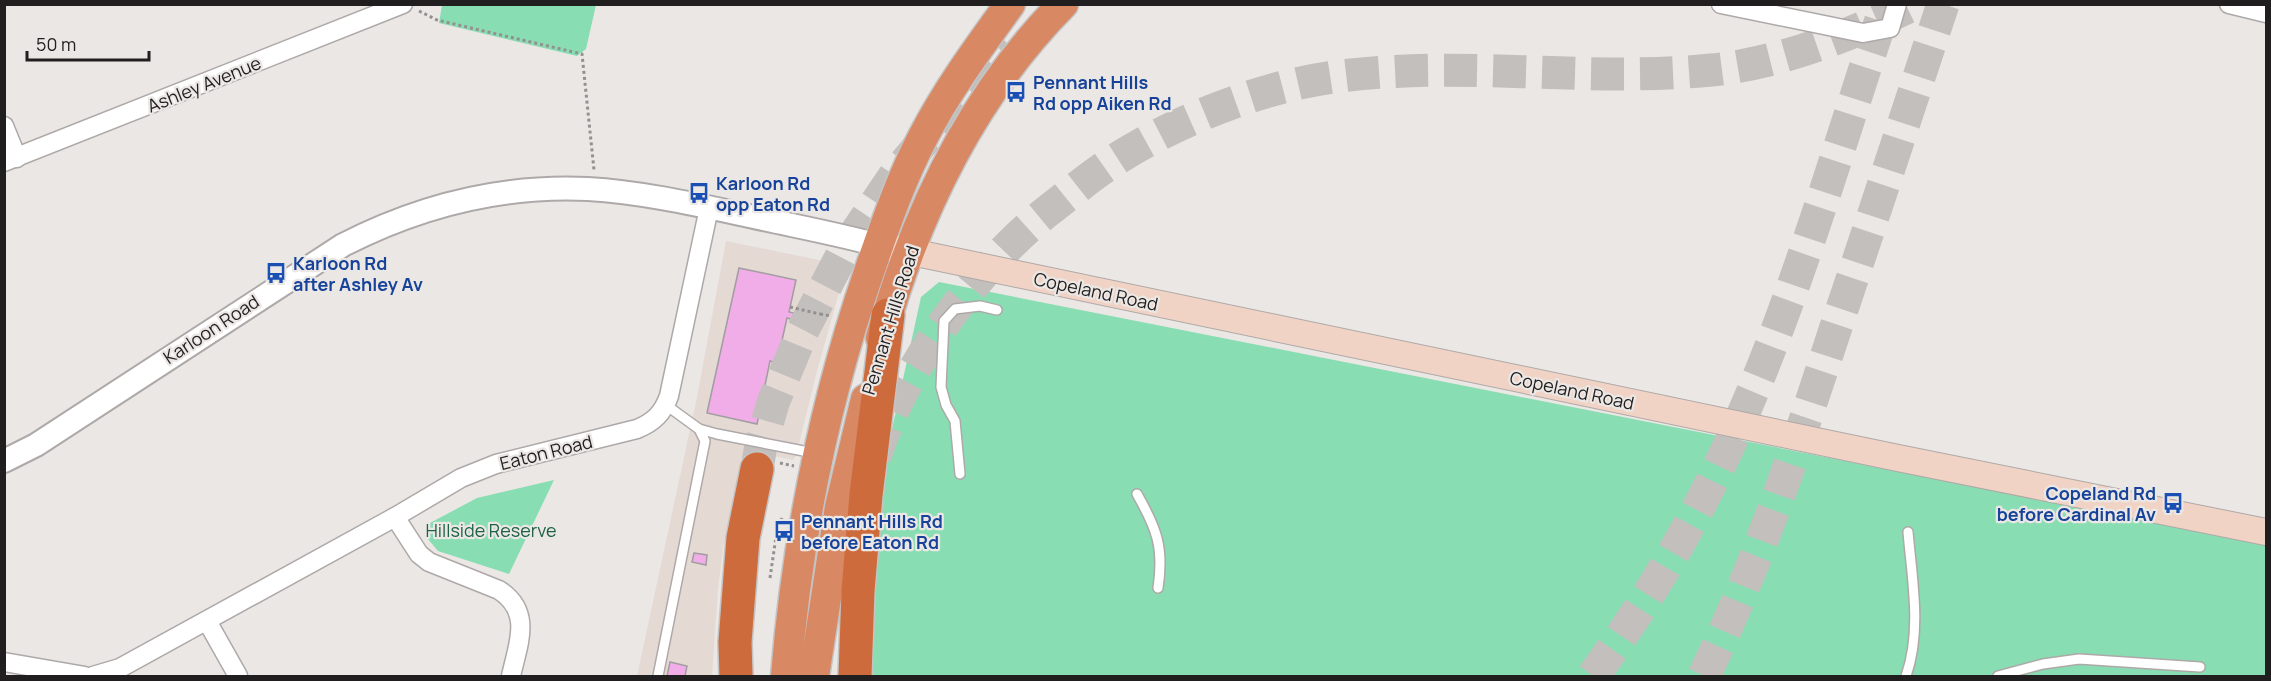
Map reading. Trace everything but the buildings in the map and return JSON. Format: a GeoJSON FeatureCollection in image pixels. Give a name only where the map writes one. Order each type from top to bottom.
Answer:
{"type":"FeatureCollection","features":[{"type":"Feature","properties":{"kind":"highway","name":"Pennant Hills Road"},"geometry":{"type":"LineString","coordinates":[[786,676],[802,537],[820,454],[842,359],[889,212],[908,168],[939,108],[979,46],[1010,4]]}},
{"type":"Feature","properties":{"kind":"highway","name":"Pennant Hills Road"},"geometry":{"type":"LineString","coordinates":[[814,676],[840,507],[888,315],[910,251],[930,199],[959,141],[999,81],[1058,7]]}},
{"type":"Feature","properties":{"kind":"highway"},"geometry":{"type":"LineString","coordinates":[[855,676],[858,591],[866,495],[888,315]]}},
{"type":"Feature","properties":{"kind":"highway"},"geometry":{"type":"LineString","coordinates":[[736,676],[735,642],[743,538],[757,469]]}},
{"type":"Feature","properties":{"kind":"main road","name":"Copeland Road"},"geometry":{"type":"LineString","coordinates":[[878,245],[1898,458],[2266,532]]}},
{"type":"Feature","properties":{"kind":"street"},"geometry":{"type":"LineString","coordinates":[[1721,4],[1863,33],[1890,28],[1898,4]]}},
{"type":"Feature","properties":{"kind":"street"},"geometry":{"type":"LineString","coordinates":[[2229,4],[2266,13]]}},
{"type":"Feature","properties":{"kind":"street","name":"Ashley Avenue"},"geometry":{"type":"LineString","coordinates":[[11,160],[410,7]]}},
{"type":"Feature","properties":{"kind":"street"},"geometry":{"type":"LineString","coordinates":[[4,126],[11,160]]}},
{"type":"Feature","properties":{"kind":"street","name":"Karloon Road"},"geometry":{"type":"LineString","coordinates":[[4,461],[36,445],[343,245],[374,229],[431,208],[518,191],[555,189],[617,192],[709,208]]}},
{"type":"Feature","properties":{"kind":"street"},"geometry":{"type":"LineString","coordinates":[[666,405],[685,327],[709,208],[878,245]]}},
{"type":"Feature","properties":{"kind":"street","name":"Eaton Road"},"geometry":{"type":"LineString","coordinates":[[93,676],[120,668],[395,517],[461,478],[496,464],[637,429],[654,420],[666,405]]}},
{"type":"Feature","properties":{"kind":"street"},"geometry":{"type":"LineString","coordinates":[[395,517],[419,554],[429,562],[500,590],[507,594],[519,609],[520,636],[511,676]]}},
{"type":"Feature","properties":{"kind":"street"},"geometry":{"type":"LineString","coordinates":[[207,621],[238,676]]}},
{"type":"Feature","properties":{"kind":"street"},"geometry":{"type":"LineString","coordinates":[[4,662],[85,676]]}},
{"type":"Feature","properties":{"kind":"lane"},"geometry":{"type":"LineString","coordinates":[[960,474],[955,421],[946,405],[941,387],[945,321],[955,309],[980,306],[997,310]]}},
{"type":"Feature","properties":{"kind":"lane"},"geometry":{"type":"LineString","coordinates":[[666,405],[699,429],[820,454]]}},
{"type":"Feature","properties":{"kind":"lane"},"geometry":{"type":"LineString","coordinates":[[658,676],[705,441],[699,429]]}},
{"type":"Feature","properties":{"kind":"lane"},"geometry":{"type":"LineString","coordinates":[[1137,494],[1158,538],[1162,563],[1158,588]]}},
{"type":"Feature","properties":{"kind":"lane"},"geometry":{"type":"LineString","coordinates":[[1906,676],[1911,663],[1915,624],[1908,532]]}},
{"type":"Feature","properties":{"kind":"lane"},"geometry":{"type":"LineString","coordinates":[[1998,676],[2043,664],[2079,659],[2200,667]]}},
{"type":"Feature","properties":{"kind":"path"},"geometry":{"type":"LineString","coordinates":[[410,7],[437,20],[582,54],[594,170]]}},
{"type":"Feature","properties":{"kind":"path"},"geometry":{"type":"LineString","coordinates":[[790,307],[835,317]]}},
{"type":"Feature","properties":{"kind":"shaded area"},"geometry":{"type":"Polygon","coordinates":[[[726,241],[844,265],[846,268],[796,456],[793,460],[765,454],[748,454],[741,459],[723,547],[712,676],[637,676],[697,397],[726,241]]]}},
{"type":"Feature","properties":{"kind":"green space"},"geometry":{"type":"Polygon","coordinates":[[[442,4],[596,5],[586,49],[577,56],[439,23],[442,4]]]}},
{"type":"Feature","properties":{"kind":"green space"},"geometry":{"type":"Polygon","coordinates":[[[939,282],[2266,544],[2266,676],[872,676],[880,484],[921,297],[939,282]]]}},
{"type":"Feature","properties":{"kind":"green space","name":"Hillside Reserve"},"geometry":{"type":"Polygon","coordinates":[[[554,480],[509,574],[438,551],[427,538],[428,524],[477,498],[554,480]]]}},
{"type":"Feature","properties":{"kind":"tunnel"},"geometry":{"type":"LineString","coordinates":[[875,457],[903,390],[923,356],[945,322],[996,260],[1022,233],[1081,184],[1125,154],[1178,125],[1265,92],[1321,79],[1370,73],[1467,70],[1614,74],[1711,70],[1738,66],[1816,46],[1914,4]]}},
{"type":"Feature","properties":{"kind":"tunnel"},"geometry":{"type":"LineString","coordinates":[[1704,676],[1741,592],[1790,464],[1943,4]]}},
{"type":"Feature","properties":{"kind":"tunnel"},"geometry":{"type":"LineString","coordinates":[[1593,676],[1636,614],[1676,548],[1712,481],[1744,412],[1819,212],[1885,8]]}},
{"type":"Feature","properties":{"kind":"tunnel"},"geometry":{"type":"LineString","coordinates":[[757,469],[773,403],[803,330],[845,249],[895,175],[957,101],[1015,53]]}},
{"type":"Feature","properties":{"kind":"place","name":"Pennant Hills Rd opp Aiken Rd"},"geometry":{"type":"Point","coordinates":[1016,92]}},
{"type":"Feature","properties":{"kind":"place","name":"Karloon Rd opp Eaton Rd"},"geometry":{"type":"Point","coordinates":[699,193]}},
{"type":"Feature","properties":{"kind":"place","name":"Karloon Rd after Ashley Av"},"geometry":{"type":"Point","coordinates":[276,273]}},
{"type":"Feature","properties":{"kind":"place","name":"Copeland Rd before Cardinal Av"},"geometry":{"type":"Point","coordinates":[2173,503]}},
{"type":"Feature","properties":{"kind":"place","name":"Pennant Hills Rd before Eaton Rd"},"geometry":{"type":"Point","coordinates":[784,531]}}]}
